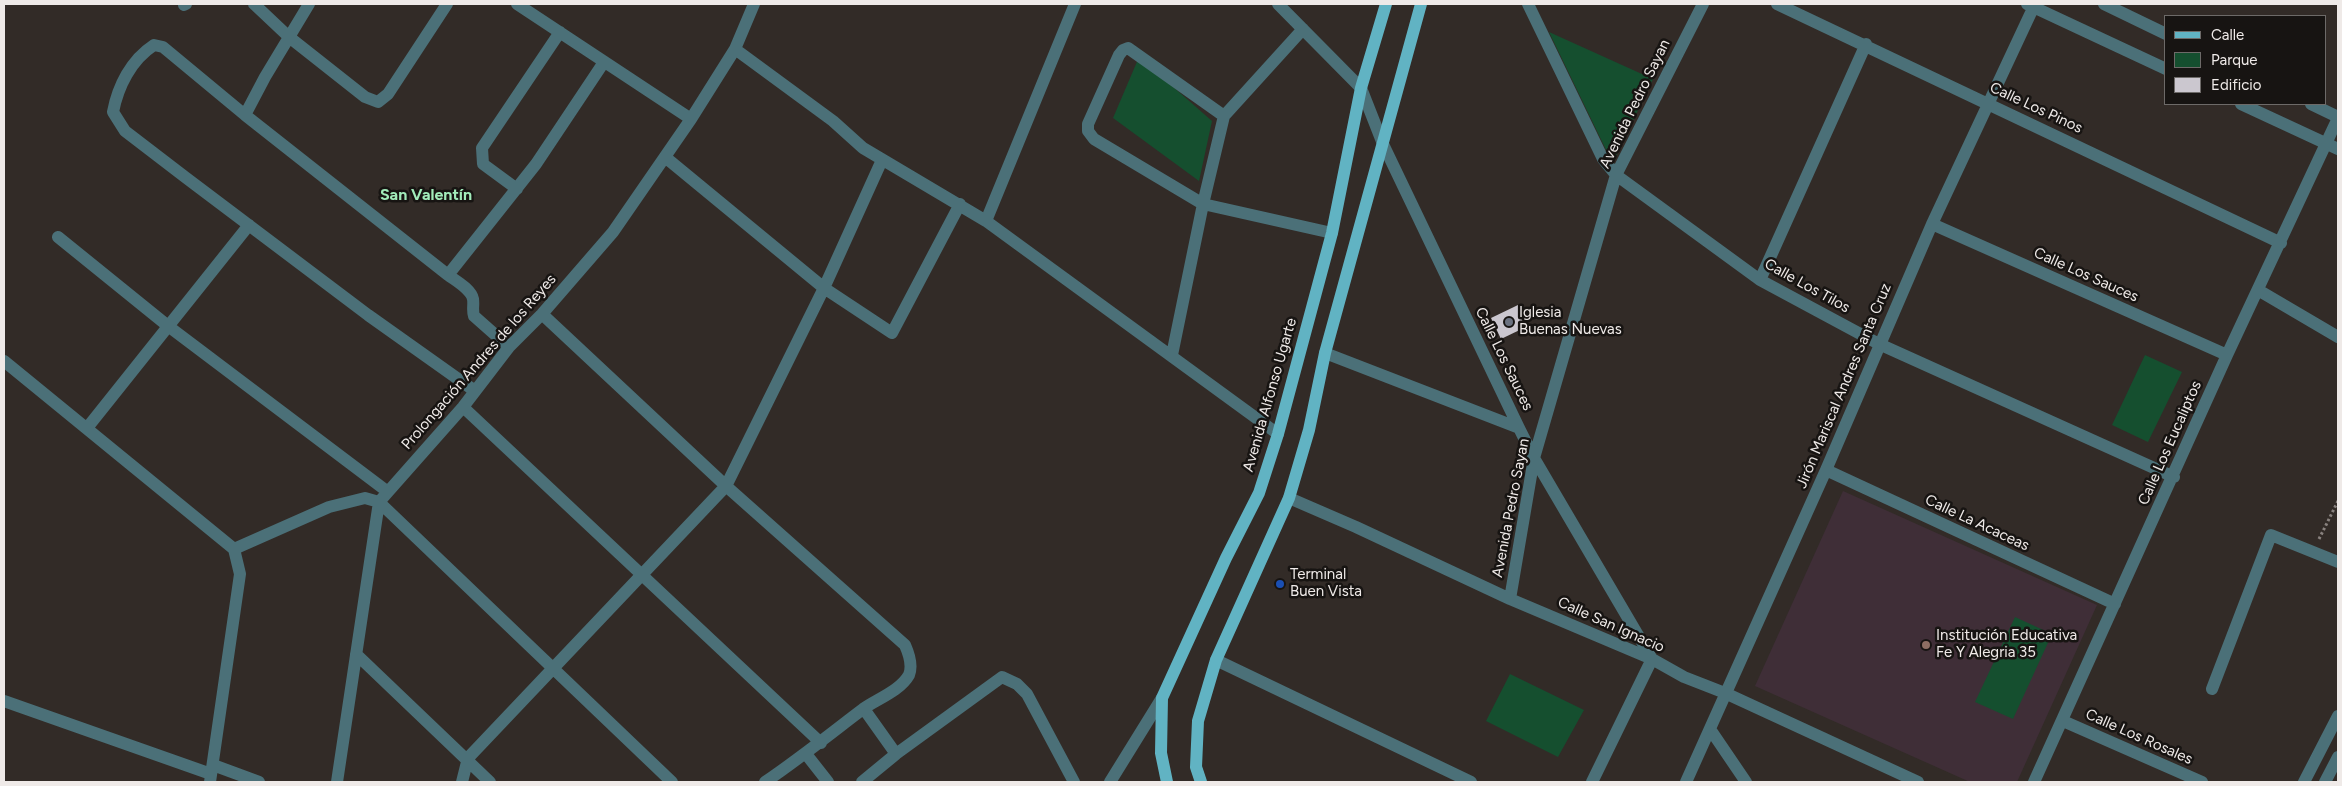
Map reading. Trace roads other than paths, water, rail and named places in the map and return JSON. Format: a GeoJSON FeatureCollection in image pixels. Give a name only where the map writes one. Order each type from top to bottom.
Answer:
{"type":"FeatureCollection","features":[{"type":"Feature","properties":{"kind":"main road","name":"Avenida Alfonso Ugarte"},"geometry":{"type":"LineString","coordinates":[[1167,782],[1161,753],[1162,698],[1226,558],[1259,493],[1278,434],[1332,233],[1361,88],[1386,4]]}},
{"type":"Feature","properties":{"kind":"main road"},"geometry":{"type":"LineString","coordinates":[[1201,782],[1196,767],[1198,721],[1216,660],[1289,498],[1309,430],[1325,353],[1422,4]]}},
{"type":"Feature","properties":{"kind":"street"},"geometry":{"type":"LineString","coordinates":[[254,4],[289,37],[365,97],[378,102],[388,94],[447,4]]}},
{"type":"Feature","properties":{"kind":"street"},"geometry":{"type":"LineString","coordinates":[[245,115],[264,76],[309,4]]}},
{"type":"Feature","properties":{"kind":"street"},"geometry":{"type":"LineString","coordinates":[[517,4],[691,119]]}},
{"type":"Feature","properties":{"kind":"street","name":"Prolongación Andres de los Reyes"},"geometry":{"type":"LineString","coordinates":[[383,497],[463,407],[509,347],[542,314],[613,232],[691,119],[735,49],[754,4]]}},
{"type":"Feature","properties":{"kind":"street"},"geometry":{"type":"LineString","coordinates":[[986,221],[1075,4]]}},
{"type":"Feature","properties":{"kind":"street"},"geometry":{"type":"LineString","coordinates":[[1278,4],[1361,88]]}},
{"type":"Feature","properties":{"kind":"street","name":"Calle Los Tilos"},"geometry":{"type":"LineString","coordinates":[[1528,4],[1603,159],[1616,175],[1760,280],[1880,344],[2174,477]]}},
{"type":"Feature","properties":{"kind":"street","name":"Avenida Pedro Sayan"},"geometry":{"type":"LineString","coordinates":[[1510,599],[1534,458],[1616,175],[1703,4]]}},
{"type":"Feature","properties":{"kind":"street","name":"Calle Los Pinos"},"geometry":{"type":"LineString","coordinates":[[1777,4],[1866,44],[2281,242]]}},
{"type":"Feature","properties":{"kind":"street"},"geometry":{"type":"LineString","coordinates":[[2104,4],[2164,33]]}},
{"type":"Feature","properties":{"kind":"street"},"geometry":{"type":"LineString","coordinates":[[2032,5],[2164,68]]}},
{"type":"Feature","properties":{"kind":"street","name":"Jirón Mariscal Andres Santa Cruz"},"geometry":{"type":"LineString","coordinates":[[1686,782],[1826,470],[1932,224],[2032,5]]}},
{"type":"Feature","properties":{"kind":"street"},"geometry":{"type":"LineString","coordinates":[[1172,355],[1203,204],[1224,116],[1303,29]]}},
{"type":"Feature","properties":{"kind":"street"},"geometry":{"type":"LineString","coordinates":[[517,189],[483,164],[482,148],[560,32]]}},
{"type":"Feature","properties":{"kind":"street"},"geometry":{"type":"LineString","coordinates":[[1760,280],[1866,44]]}},
{"type":"Feature","properties":{"kind":"street"},"geometry":{"type":"LineString","coordinates":[[475,391],[248,226],[125,131],[113,112],[116,92],[141,54],[154,46],[164,47],[245,115],[469,292],[473,299],[472,309],[474,316],[509,347]]}},
{"type":"Feature","properties":{"kind":"street"},"geometry":{"type":"LineString","coordinates":[[1224,116],[1128,48],[1119,55],[1088,124],[1088,131],[1094,139],[1203,204],[1332,233]]}},
{"type":"Feature","properties":{"kind":"street"},"geometry":{"type":"LineString","coordinates":[[735,49],[882,160],[960,204],[986,221],[1278,434]]}},
{"type":"Feature","properties":{"kind":"street"},"geometry":{"type":"LineString","coordinates":[[448,276],[536,164],[604,62]]}},
{"type":"Feature","properties":{"kind":"street","name":"Calle Los Sauces"},"geometry":{"type":"LineString","coordinates":[[1361,88],[1383,144],[1534,458],[1652,659]]}},
{"type":"Feature","properties":{"kind":"street"},"geometry":{"type":"LineString","coordinates":[[2243,105],[2338,149]]}},
{"type":"Feature","properties":{"kind":"street"},"geometry":{"type":"LineString","coordinates":[[2313,105],[2338,118]]}},
{"type":"Feature","properties":{"kind":"street","name":"Calle Los Eucaliptos"},"geometry":{"type":"LineString","coordinates":[[2034,782],[2174,477],[2227,355],[2338,118]]}},
{"type":"Feature","properties":{"kind":"street"},"geometry":{"type":"LineString","coordinates":[[665,157],[824,288],[892,333],[960,204]]}},
{"type":"Feature","properties":{"kind":"street"},"geometry":{"type":"LineString","coordinates":[[462,782],[468,758],[641,573],[726,486],[824,288],[882,160]]}},
{"type":"Feature","properties":{"kind":"street","name":"Calle Los Sauces"},"geometry":{"type":"LineString","coordinates":[[1932,224],[2227,355]]}},
{"type":"Feature","properties":{"kind":"street"},"geometry":{"type":"LineString","coordinates":[[87,428],[248,226]]}},
{"type":"Feature","properties":{"kind":"street"},"geometry":{"type":"LineString","coordinates":[[58,237],[383,497],[552,669],[672,782]]}},
{"type":"Feature","properties":{"kind":"street"},"geometry":{"type":"LineString","coordinates":[[2258,290],[2338,337]]}},
{"type":"Feature","properties":{"kind":"street"},"geometry":{"type":"LineString","coordinates":[[542,314],[726,486],[905,645],[910,659],[910,674],[901,684],[864,709],[821,744],[765,782]]}},
{"type":"Feature","properties":{"kind":"street"},"geometry":{"type":"LineString","coordinates":[[1325,353],[1519,428]]}},
{"type":"Feature","properties":{"kind":"street"},"geometry":{"type":"LineString","coordinates":[[4,361],[234,549],[240,574],[211,774]]}},
{"type":"Feature","properties":{"kind":"street"},"geometry":{"type":"LineString","coordinates":[[463,407],[821,744]]}},
{"type":"Feature","properties":{"kind":"street","name":"Calle La Acaceas"},"geometry":{"type":"LineString","coordinates":[[1826,470],[2115,604]]}},
{"type":"Feature","properties":{"kind":"street"},"geometry":{"type":"LineString","coordinates":[[234,549],[329,507],[365,498],[383,497]]}},
{"type":"Feature","properties":{"kind":"street"},"geometry":{"type":"LineString","coordinates":[[337,782],[356,654],[383,497]]}},
{"type":"Feature","properties":{"kind":"street","name":"Calle San Ignacio"},"geometry":{"type":"LineString","coordinates":[[1289,498],[1356,526],[1510,599],[1652,659],[1684,677],[1725,693],[1912,781]]}},
{"type":"Feature","properties":{"kind":"street"},"geometry":{"type":"LineString","coordinates":[[2212,689],[2271,535],[2338,562]]}},
{"type":"Feature","properties":{"kind":"street"},"geometry":{"type":"LineString","coordinates":[[356,654],[468,758],[490,782]]}},
{"type":"Feature","properties":{"kind":"street"},"geometry":{"type":"LineString","coordinates":[[1592,782],[1652,659]]}},
{"type":"Feature","properties":{"kind":"street"},"geometry":{"type":"LineString","coordinates":[[1216,660],[1471,782]]}},
{"type":"Feature","properties":{"kind":"street"},"geometry":{"type":"LineString","coordinates":[[862,782],[896,754],[1002,677],[1017,684],[1027,694],[1074,782]]}},
{"type":"Feature","properties":{"kind":"street"},"geometry":{"type":"LineString","coordinates":[[1110,782],[1162,698]]}},
{"type":"Feature","properties":{"kind":"street"},"geometry":{"type":"LineString","coordinates":[[4,701],[211,774],[259,782]]}},
{"type":"Feature","properties":{"kind":"street"},"geometry":{"type":"LineString","coordinates":[[864,709],[896,754]]}},
{"type":"Feature","properties":{"kind":"street"},"geometry":{"type":"LineString","coordinates":[[2304,782],[2338,716]]}},
{"type":"Feature","properties":{"kind":"street","name":"Calle Los Rosales"},"geometry":{"type":"LineString","coordinates":[[2063,721],[2202,782]]}},
{"type":"Feature","properties":{"kind":"street"},"geometry":{"type":"LineString","coordinates":[[1710,729],[1746,782]]}},
{"type":"Feature","properties":{"kind":"street"},"geometry":{"type":"LineString","coordinates":[[806,754],[828,782]]}},
{"type":"Feature","properties":{"kind":"street"},"geometry":{"type":"LineString","coordinates":[[2325,782],[2338,757]]}},
{"type":"Feature","properties":{"kind":"place","name":"Iglesia Buenas Nuevas"},"geometry":{"type":"Point","coordinates":[1509,322]}},
{"type":"Feature","properties":{"kind":"place","name":"Terminal Buen Vista"},"geometry":{"type":"Point","coordinates":[1280,584]}},
{"type":"Feature","properties":{"kind":"place","name":"Institución Educativa Fe Y Alegria 35"},"geometry":{"type":"Point","coordinates":[1926,645]}},
{"type":"Feature","properties":{"kind":"district","name":"San Valentín"},"geometry":{"type":"Point","coordinates":[426,195]}}]}
